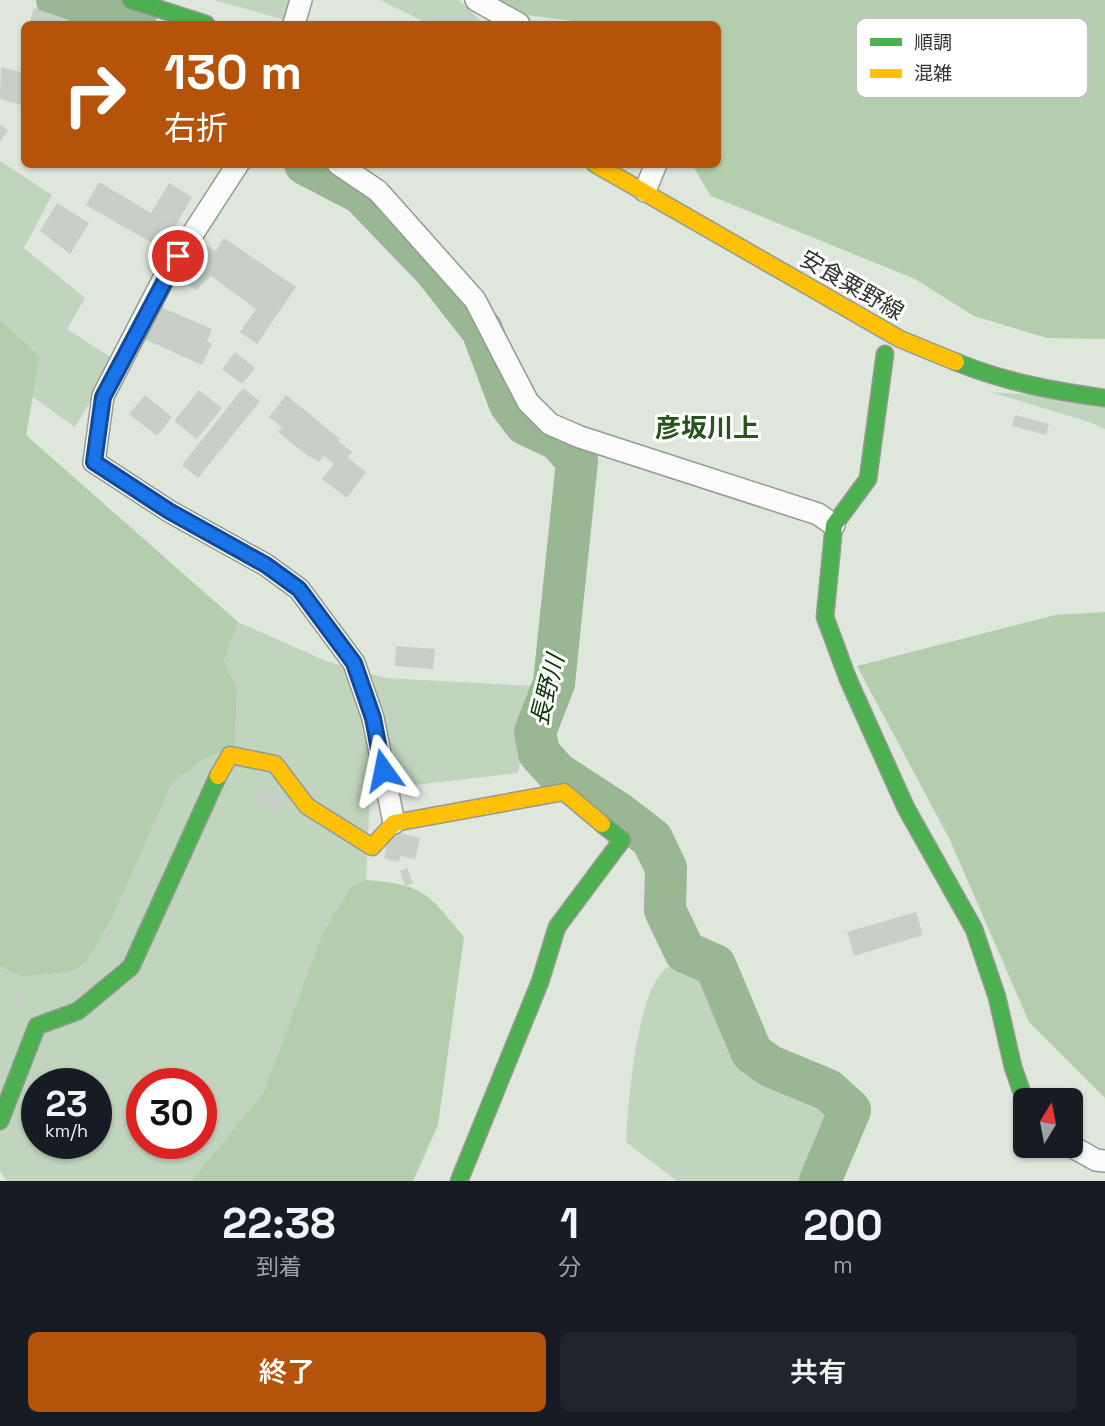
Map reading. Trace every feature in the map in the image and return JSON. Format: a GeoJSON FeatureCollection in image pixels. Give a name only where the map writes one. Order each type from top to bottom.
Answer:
{"type":"FeatureCollection","features":[{"type":"Feature","properties":{"kind":"street"},"geometry":{"type":"LineString","coordinates":[[131,0],[197,21]]}},
{"type":"Feature","properties":{"kind":"street"},"geometry":{"type":"LineString","coordinates":[[295,21],[301,0]]}},
{"type":"Feature","properties":{"kind":"street"},"geometry":{"type":"LineString","coordinates":[[476,0],[514,21]]}},
{"type":"Feature","properties":{"kind":"street"},"geometry":{"type":"LineString","coordinates":[[234,168],[164,278],[103,397],[94,462],[169,511],[266,565],[299,589],[354,663],[373,718],[394,823]]}},
{"type":"Feature","properties":{"kind":"street"},"geometry":{"type":"LineString","coordinates":[[344,168],[378,191],[475,300],[528,402],[550,424],[580,437],[818,514],[834,525]]}},
{"type":"Feature","properties":{"kind":"street","name":"安食粟野線"},"geometry":{"type":"LineString","coordinates":[[602,168],[900,339],[991,376],[1048,390],[1105,398]]}},
{"type":"Feature","properties":{"kind":"street"},"geometry":{"type":"LineString","coordinates":[[645,191],[654,168]]}},
{"type":"Feature","properties":{"kind":"street"},"geometry":{"type":"LineString","coordinates":[[766,261],[827,280],[880,308]]}},
{"type":"Feature","properties":{"kind":"street"},"geometry":{"type":"LineString","coordinates":[[885,354],[867,479],[834,525],[825,617],[848,679],[906,808],[974,929],[997,997],[1020,1088]]}},
{"type":"Feature","properties":{"kind":"street"},"geometry":{"type":"LineString","coordinates":[[0,1121],[37,1026],[78,1011],[131,967],[165,898],[211,789],[230,755],[275,764],[307,806],[372,847],[394,823],[564,792],[622,840],[557,927],[540,982],[459,1181]]}},
{"type":"Feature","properties":{"kind":"street"},"geometry":{"type":"LineString","coordinates":[[1083,1153],[1096,1160],[1105,1161]]}},
{"type":"Feature","properties":{"kind":"green space"},"geometry":{"type":"Polygon","coordinates":[[[214,0],[291,0],[285,20],[214,0]]]}},
{"type":"Feature","properties":{"kind":"green space"},"geometry":{"type":"Polygon","coordinates":[[[380,0],[459,0],[481,21],[423,21],[380,0]]]}},
{"type":"Feature","properties":{"kind":"green space"},"geometry":{"type":"Polygon","coordinates":[[[499,0],[1105,0],[1105,339],[1047,338],[974,316],[915,279],[711,196],[694,168],[721,168],[721,21],[572,21],[512,13],[499,0]]]}},
{"type":"Feature","properties":{"kind":"green space"},"geometry":{"type":"Polygon","coordinates":[[[0,161],[52,195],[24,248],[85,298],[67,329],[115,360],[75,427],[33,397],[40,357],[0,319],[0,161]]]}},
{"type":"Feature","properties":{"kind":"green space"},"geometry":{"type":"Polygon","coordinates":[[[0,319],[40,357],[26,435],[238,622],[224,661],[237,689],[235,746],[202,760],[172,783],[114,914],[88,959],[75,971],[23,977],[0,967],[0,319]]]}},
{"type":"Feature","properties":{"kind":"green space"},"geometry":{"type":"Polygon","coordinates":[[[991,392],[1105,400],[1105,429],[1089,422],[991,392]]]}},
{"type":"Feature","properties":{"kind":"green space"},"geometry":{"type":"Polygon","coordinates":[[[1105,612],[1105,1098],[1029,1022],[950,840],[857,666],[1055,615],[1105,612]]]}},
{"type":"Feature","properties":{"kind":"green space"},"geometry":{"type":"Polygon","coordinates":[[[238,622],[326,661],[386,678],[533,686],[518,773],[370,790],[366,880],[350,888],[323,932],[263,1093],[217,1149],[217,1068],[126,1068],[126,1159],[209,1159],[191,1181],[7,1181],[0,1171],[0,967],[23,977],[75,971],[114,914],[172,783],[202,760],[235,746],[237,689],[224,661],[238,622]]]}},
{"type":"Feature","properties":{"kind":"green space"},"geometry":{"type":"Polygon","coordinates":[[[366,880],[414,889],[433,901],[464,937],[438,1125],[413,1181],[191,1181],[209,1159],[217,1159],[217,1149],[263,1093],[323,932],[350,888],[366,880]]]}},
{"type":"Feature","properties":{"kind":"green space"},"geometry":{"type":"Polygon","coordinates":[[[678,960],[706,966],[726,1031],[742,1059],[769,1079],[824,1101],[830,1123],[825,1143],[800,1181],[677,1181],[626,1142],[635,1054],[645,1006],[652,987],[661,974],[678,960]]]}},
{"type":"Feature","properties":{"kind":"building"},"geometry":{"type":"Polygon","coordinates":[[[34,8],[69,20],[69,21],[30,21],[34,8]]]}},
{"type":"Feature","properties":{"kind":"building"},"geometry":{"type":"Polygon","coordinates":[[[277,10],[286,13],[284,19],[275,17],[277,10]]]}},
{"type":"Feature","properties":{"kind":"building"},"geometry":{"type":"Polygon","coordinates":[[[1,67],[21,72],[21,105],[0,99],[1,67]]]}},
{"type":"Feature","properties":{"kind":"building"},"geometry":{"type":"Polygon","coordinates":[[[0,125],[8,130],[0,142],[0,125]]]}},
{"type":"Feature","properties":{"kind":"building"},"geometry":{"type":"Polygon","coordinates":[[[99,182],[151,213],[169,183],[192,197],[162,249],[86,205],[99,182]]]}},
{"type":"Feature","properties":{"kind":"building"},"geometry":{"type":"Polygon","coordinates":[[[57,203],[89,223],[70,254],[40,231],[57,203]]]}},
{"type":"Feature","properties":{"kind":"building"},"geometry":{"type":"Polygon","coordinates":[[[224,238],[296,287],[257,344],[240,332],[256,309],[211,276],[196,290],[172,276],[195,240],[216,251],[224,238]]]}},
{"type":"Feature","properties":{"kind":"building"},"geometry":{"type":"Polygon","coordinates":[[[159,306],[212,329],[207,341],[212,344],[202,365],[144,339],[159,306]]]}},
{"type":"Feature","properties":{"kind":"building"},"geometry":{"type":"Polygon","coordinates":[[[235,352],[255,368],[242,384],[222,369],[235,352]]]}},
{"type":"Feature","properties":{"kind":"building"},"geometry":{"type":"Polygon","coordinates":[[[243,388],[260,401],[198,478],[182,465],[243,388]]]}},
{"type":"Feature","properties":{"kind":"building"},"geometry":{"type":"Polygon","coordinates":[[[199,390],[222,408],[197,439],[174,421],[199,390]]]}},
{"type":"Feature","properties":{"kind":"building"},"geometry":{"type":"Polygon","coordinates":[[[145,395],[172,417],[157,436],[129,414],[145,395]]]}},
{"type":"Feature","properties":{"kind":"building"},"geometry":{"type":"Polygon","coordinates":[[[286,395],[340,439],[338,441],[352,452],[348,458],[366,472],[347,498],[322,479],[334,464],[324,456],[319,462],[308,456],[278,432],[282,427],[269,417],[286,395]]]}},
{"type":"Feature","properties":{"kind":"building"},"geometry":{"type":"Polygon","coordinates":[[[1015,415],[1049,424],[1046,435],[1012,426],[1015,415]]]}},
{"type":"Feature","properties":{"kind":"building"},"geometry":{"type":"Polygon","coordinates":[[[396,646],[435,649],[433,669],[395,666],[396,646]]]}},
{"type":"Feature","properties":{"kind":"building"},"geometry":{"type":"Polygon","coordinates":[[[266,784],[285,805],[275,815],[255,795],[266,784]]]}},
{"type":"Feature","properties":{"kind":"building"},"geometry":{"type":"Polygon","coordinates":[[[390,831],[420,838],[415,859],[400,856],[399,862],[384,858],[390,831]]]}},
{"type":"Feature","properties":{"kind":"building"},"geometry":{"type":"Polygon","coordinates":[[[407,868],[413,883],[405,886],[400,871],[407,868]]]}},
{"type":"Feature","properties":{"kind":"building"},"geometry":{"type":"Polygon","coordinates":[[[916,912],[923,935],[854,956],[847,932],[916,912]]]}},
{"type":"Feature","properties":{"kind":"building"},"geometry":{"type":"Polygon","coordinates":[[[16,993],[25,996],[22,1004],[13,1001],[16,993]]]}},
{"type":"Feature","properties":{"kind":"waterway","name":"長野川"},"geometry":{"type":"LineString","coordinates":[[57,0],[126,21]]}},
{"type":"Feature","properties":{"kind":"waterway","name":"長野川"},"geometry":{"type":"LineString","coordinates":[[313,168],[361,193],[435,270],[482,330],[510,404],[525,424],[559,440],[577,461],[554,683],[535,732],[539,753],[557,773],[617,812],[652,839],[666,868],[665,910],[685,952],[715,965],[752,1053],[770,1066],[828,1090],[850,1110],[820,1181]]}},
{"type":"Feature","properties":{"kind":"traffic: fast"},"geometry":{"type":"LineString","coordinates":[[131,0],[197,21]]}},
{"type":"Feature","properties":{"kind":"traffic: fast"},"geometry":{"type":"LineString","coordinates":[[885,354],[868,479],[834,525],[825,617],[848,679],[906,808],[974,929],[997,997],[1020,1088]]}},
{"type":"Feature","properties":{"kind":"traffic: fast"},"geometry":{"type":"LineString","coordinates":[[956,362],[1029,385],[1105,398]]}},
{"type":"Feature","properties":{"kind":"traffic: fast"},"geometry":{"type":"LineString","coordinates":[[0,1121],[37,1026],[78,1011],[131,967],[218,776]]}},
{"type":"Feature","properties":{"kind":"traffic: fast"},"geometry":{"type":"LineString","coordinates":[[459,1181],[540,982],[557,927],[622,840],[602,824]]}},
{"type":"Feature","properties":{"kind":"traffic: slow"},"geometry":{"type":"LineString","coordinates":[[602,168],[900,339],[956,362]]}},
{"type":"Feature","properties":{"kind":"traffic: slow"},"geometry":{"type":"LineString","coordinates":[[218,776],[230,755],[275,764],[307,806],[372,847],[394,823],[564,792],[602,824]]}},
{"type":"Feature","properties":{"kind":"district","name":"彦坂川上"},"geometry":{"type":"Point","coordinates":[707,428]}},
{"type":"Feature","properties":{"kind":"route"},"geometry":{"type":"LineString","coordinates":[[178,256],[103,397],[94,462],[169,511],[266,565],[299,589],[354,663],[373,718],[383,770]]}}]}
